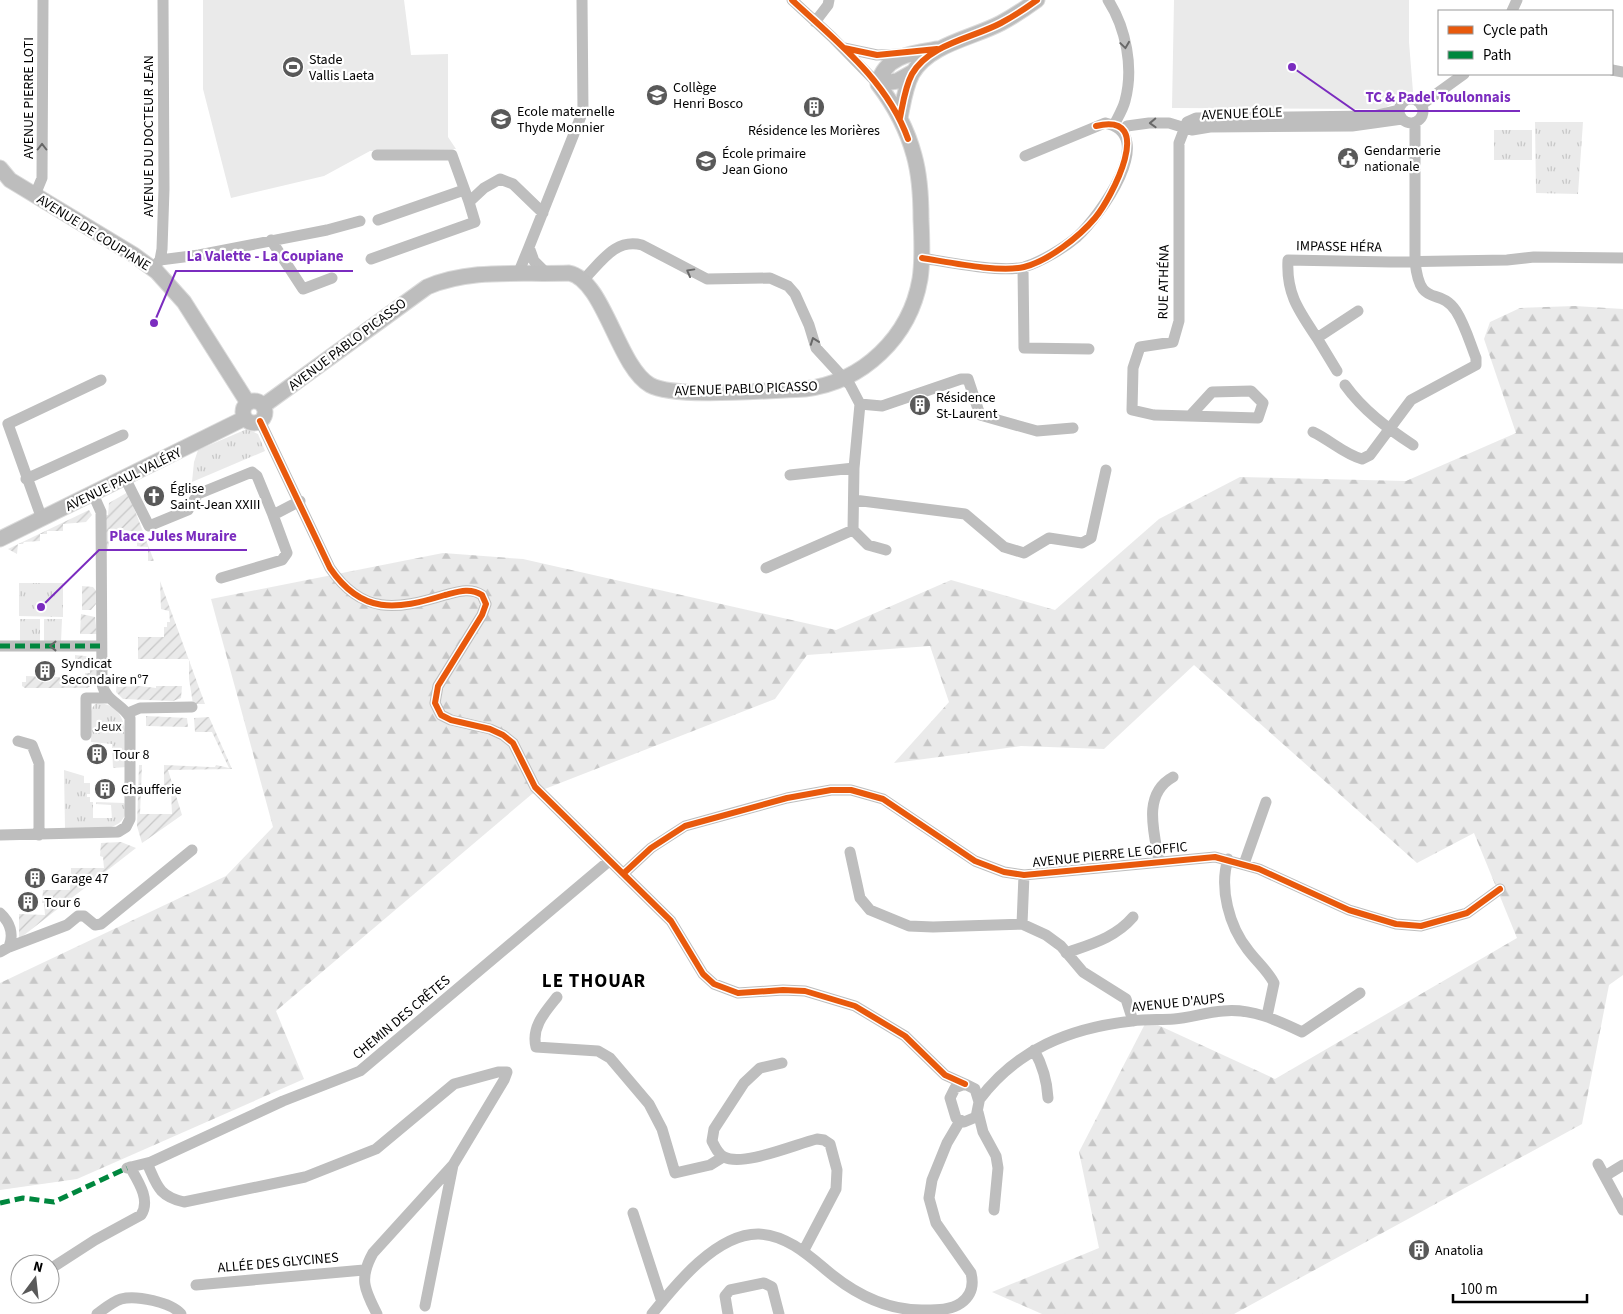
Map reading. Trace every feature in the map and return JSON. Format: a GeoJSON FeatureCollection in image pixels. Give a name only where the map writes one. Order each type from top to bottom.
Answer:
{"type":"FeatureCollection","features":[{"type":"Feature","properties":{"kind":"main road"},"geometry":{"type":"LineString","coordinates":[[878,84],[898,81],[913,72],[925,60],[942,48],[1000,24],[1037,0]]}},
{"type":"Feature","properties":{"kind":"main road"},"geometry":{"type":"LineString","coordinates":[[878,84],[887,66],[906,54],[942,48]]}},
{"type":"Feature","properties":{"kind":"main road"},"geometry":{"type":"LineString","coordinates":[[900,118],[905,94],[913,72]]}},
{"type":"Feature","properties":{"kind":"main road","name":"AVENUE PABLO PICASSO"},"geometry":{"type":"LineString","coordinates":[[254,412],[427,287],[453,277],[468,275],[569,273],[583,280],[637,373],[650,385],[661,389],[685,392],[783,390],[818,387],[844,379],[866,366],[880,354],[903,325],[915,298],[922,258],[920,184],[914,155],[900,118],[878,84]]}},
{"type":"Feature","properties":{"kind":"main road","name":"AVENUE DE COUPIANE"},"geometry":{"type":"LineString","coordinates":[[0,168],[10,180],[156,265],[184,302],[254,412]]}},
{"type":"Feature","properties":{"kind":"main road","name":"AVENUE PAUL VALÉRY"},"geometry":{"type":"LineString","coordinates":[[0,539],[254,412]]}},
{"type":"Feature","properties":{"kind":"street","name":"AVENUE PIERRE LOTI"},"geometry":{"type":"LineString","coordinates":[[35,195],[42,178],[43,0]]}},
{"type":"Feature","properties":{"kind":"street","name":"AVENUE DU DOCTEUR JEAN"},"geometry":{"type":"LineString","coordinates":[[156,265],[164,189],[163,0]]}},
{"type":"Feature","properties":{"kind":"street"},"geometry":{"type":"LineString","coordinates":[[518,274],[583,111],[582,0]]}},
{"type":"Feature","properties":{"kind":"street","name":"AVENUE PABLO PICASSO"},"geometry":{"type":"LineString","coordinates":[[792,0],[844,48],[878,84]]}},
{"type":"Feature","properties":{"kind":"street"},"geometry":{"type":"LineString","coordinates":[[815,22],[828,5],[829,0]]}},
{"type":"Feature","properties":{"kind":"street"},"geometry":{"type":"LineString","coordinates":[[922,258],[979,267],[1023,268],[1053,253],[1077,237],[1096,217],[1109,198],[1121,174],[1127,154],[1127,140],[1119,128],[1125,102],[1128,62],[1124,34],[1115,11],[1108,0]]}},
{"type":"Feature","properties":{"kind":"street"},"geometry":{"type":"LineString","coordinates":[[844,48],[877,55],[906,54]]}},
{"type":"Feature","properties":{"kind":"street"},"geometry":{"type":"LineString","coordinates":[[1422,105],[1463,75]]}},
{"type":"Feature","properties":{"kind":"street"},"geometry":{"type":"LineString","coordinates":[[1407,100],[1415,100],[1422,105],[1422,117],[1415,122],[1409,123],[1401,115],[1401,105],[1407,100]]}},
{"type":"Feature","properties":{"kind":"street","name":"AVENUE ÉOLE"},"geometry":{"type":"LineString","coordinates":[[1025,156],[1105,123],[1119,128],[1150,123],[1169,123],[1192,130],[1210,127],[1352,126],[1401,115]]}},
{"type":"Feature","properties":{"kind":"street"},"geometry":{"type":"LineString","coordinates":[[1313,432],[1331,440],[1351,456],[1362,459],[1370,455],[1411,400],[1476,365],[1476,358],[1456,311],[1445,301],[1436,298],[1422,289],[1418,283],[1415,261],[1415,122]]}},
{"type":"Feature","properties":{"kind":"street","name":"RUE ATHÉNA"},"geometry":{"type":"LineString","coordinates":[[1184,128],[1179,143],[1179,321],[1173,342],[1140,347],[1133,368],[1132,410],[1154,415],[1258,418],[1262,403],[1251,391],[1212,392],[1190,416]]}},
{"type":"Feature","properties":{"kind":"street"},"geometry":{"type":"LineString","coordinates":[[371,259],[475,222],[452,155],[377,154]]}},
{"type":"Feature","properties":{"kind":"street"},"geometry":{"type":"LineString","coordinates":[[469,202],[484,188],[500,178],[513,184],[543,213]]}},
{"type":"Feature","properties":{"kind":"street"},"geometry":{"type":"LineString","coordinates":[[378,220],[464,190]]}},
{"type":"Feature","properties":{"kind":"street"},"geometry":{"type":"LineString","coordinates":[[156,265],[327,230],[360,220]]}},
{"type":"Feature","properties":{"kind":"street"},"geometry":{"type":"LineString","coordinates":[[272,240],[303,289],[332,278]]}},
{"type":"Feature","properties":{"kind":"street"},"geometry":{"type":"LineString","coordinates":[[583,280],[613,249],[624,244],[633,243],[642,245],[706,279],[770,278],[780,282],[795,294],[809,325],[816,348],[850,385],[860,404],[854,468],[853,530],[868,545],[886,550]]}},
{"type":"Feature","properties":{"kind":"street"},"geometry":{"type":"LineString","coordinates":[[529,247],[534,261],[547,274]]}},
{"type":"Feature","properties":{"kind":"street"},"geometry":{"type":"LineString","coordinates":[[1415,261],[1507,260],[1534,257],[1623,258]]}},
{"type":"Feature","properties":{"kind":"street","name":"IMPASSE HÉRA"},"geometry":{"type":"LineString","coordinates":[[1317,338],[1294,303],[1287,275],[1288,260],[1415,261]]}},
{"type":"Feature","properties":{"kind":"street"},"geometry":{"type":"LineString","coordinates":[[1023,268],[1024,348],[1089,349]]}},
{"type":"Feature","properties":{"kind":"street"},"geometry":{"type":"LineString","coordinates":[[1337,371],[1317,338],[1358,311]]}},
{"type":"Feature","properties":{"kind":"street"},"geometry":{"type":"LineString","coordinates":[[860,404],[882,406],[961,379],[968,379],[980,415],[1037,431],[1073,428]]}},
{"type":"Feature","properties":{"kind":"street"},"geometry":{"type":"LineString","coordinates":[[42,519],[26,479],[8,424],[102,380]]}},
{"type":"Feature","properties":{"kind":"street"},"geometry":{"type":"LineString","coordinates":[[1345,385],[1356,400],[1389,429],[1413,445]]}},
{"type":"Feature","properties":{"kind":"street"},"geometry":{"type":"LineString","coordinates":[[254,412],[300,501],[330,568],[344,587],[356,596],[378,604],[403,606],[464,590],[482,595],[486,604],[482,615],[438,686],[435,704],[441,715],[450,720],[503,735],[513,743],[535,787],[672,921],[703,974],[714,984],[738,993],[783,990],[805,991],[855,1006],[905,1036],[945,1075],[968,1085],[977,1093],[979,1100],[978,1112],[983,1132],[996,1156],[998,1168],[994,1210]]}},
{"type":"Feature","properties":{"kind":"street"},"geometry":{"type":"LineString","coordinates":[[26,479],[123,434]]}},
{"type":"Feature","properties":{"kind":"street"},"geometry":{"type":"LineString","coordinates":[[790,476],[854,468]]}},
{"type":"Feature","properties":{"kind":"street"},"geometry":{"type":"LineString","coordinates":[[854,500],[966,514],[1004,547],[1024,553],[1049,538],[1082,544],[1092,538],[1106,470]]}},
{"type":"Feature","properties":{"kind":"street"},"geometry":{"type":"LineString","coordinates":[[125,478],[149,526],[188,510],[198,494],[252,472],[257,476],[287,553],[282,560],[221,578]]}},
{"type":"Feature","properties":{"kind":"street"},"geometry":{"type":"LineString","coordinates":[[0,835],[118,832],[126,827],[130,819],[131,724],[128,714],[108,698],[102,684],[101,512],[93,494]]}},
{"type":"Feature","properties":{"kind":"street"},"geometry":{"type":"LineString","coordinates":[[273,515],[300,501]]}},
{"type":"Feature","properties":{"kind":"street"},"geometry":{"type":"LineString","coordinates":[[766,568],[853,530]]}},
{"type":"Feature","properties":{"kind":"street"},"geometry":{"type":"LineString","coordinates":[[0,646],[102,646]]}},
{"type":"Feature","properties":{"kind":"street"},"geometry":{"type":"LineString","coordinates":[[86,735],[86,698],[108,698]]}},
{"type":"Feature","properties":{"kind":"street"},"geometry":{"type":"LineString","coordinates":[[128,714],[140,708],[192,707]]}},
{"type":"Feature","properties":{"kind":"street"},"geometry":{"type":"LineString","coordinates":[[18,741],[32,745],[39,763],[39,835]]}},
{"type":"Feature","properties":{"kind":"street"},"geometry":{"type":"LineString","coordinates":[[1159,861],[1153,822],[1153,804],[1162,783],[1173,777]]}},
{"type":"Feature","properties":{"kind":"street","name":"AVENUE PIERRE LE GOFFIC"},"geometry":{"type":"LineString","coordinates":[[623,874],[651,848],[685,826],[787,798],[830,790],[851,790],[883,799],[975,861],[1004,872],[1024,876],[1159,861],[1215,857],[1244,864],[1349,910],[1396,924],[1421,926],[1468,914],[1500,889]]}},
{"type":"Feature","properties":{"kind":"street"},"geometry":{"type":"LineString","coordinates":[[1244,864],[1266,802]]}},
{"type":"Feature","properties":{"kind":"street"},"geometry":{"type":"LineString","coordinates":[[4,949],[67,925],[78,916],[84,916],[95,925],[101,924],[192,850]]}},
{"type":"Feature","properties":{"kind":"street"},"geometry":{"type":"LineString","coordinates":[[850,852],[860,898],[870,910],[909,926],[933,928],[1022,924],[1061,946],[1083,972],[1126,999],[1132,1021]]}},
{"type":"Feature","properties":{"kind":"street"},"geometry":{"type":"LineString","coordinates":[[1228,859],[1224,883],[1232,918],[1247,949],[1268,971],[1274,984],[1267,1016]]}},
{"type":"Feature","properties":{"kind":"street","name":"CHEMIN DES CRÊTES"},"geometry":{"type":"LineString","coordinates":[[60,1263],[101,1237],[141,1216],[145,1208],[144,1198],[129,1168],[147,1163],[284,1101],[360,1071],[609,861]]}},
{"type":"Feature","properties":{"kind":"street"},"geometry":{"type":"LineString","coordinates":[[1022,924],[1024,876]]}},
{"type":"Feature","properties":{"kind":"street"},"geometry":{"type":"LineString","coordinates":[[0,913],[7,921],[11,930],[4,949]]}},
{"type":"Feature","properties":{"kind":"street"},"geometry":{"type":"LineString","coordinates":[[1066,953],[1102,941],[1125,926],[1133,916]]}},
{"type":"Feature","properties":{"kind":"street","name":"AVENUE D'AUPS"},"geometry":{"type":"LineString","coordinates":[[968,1085],[997,1076],[1034,1050],[1061,1037],[1132,1021],[1175,1019],[1224,1010],[1267,1016],[1302,1032],[1360,993]]}},
{"type":"Feature","properties":{"kind":"street"},"geometry":{"type":"LineString","coordinates":[[557,997],[535,1029],[533,1036],[536,1047],[598,1050],[610,1058],[649,1104],[662,1130],[675,1173],[710,1165],[723,1157]]}},
{"type":"Feature","properties":{"kind":"street"},"geometry":{"type":"LineString","coordinates":[[1034,1050],[1048,1083],[1048,1098]]}},
{"type":"Feature","properties":{"kind":"street"},"geometry":{"type":"LineString","coordinates":[[782,1063],[760,1068],[744,1083],[714,1129],[712,1141],[723,1157],[733,1160],[764,1155],[817,1139],[824,1140],[830,1144],[837,1170],[836,1189],[804,1250]]}},
{"type":"Feature","properties":{"kind":"street"},"geometry":{"type":"LineString","coordinates":[[147,1163],[160,1191],[170,1199],[184,1202],[305,1176],[376,1149],[454,1084],[498,1072],[507,1072],[453,1165],[373,1253],[364,1270],[366,1292],[377,1314]]}},
{"type":"Feature","properties":{"kind":"street"},"geometry":{"type":"LineString","coordinates":[[652,1314],[711,1252],[739,1237],[759,1234],[774,1237],[804,1250],[826,1270],[868,1298],[890,1307],[910,1310],[940,1310],[958,1305],[969,1297],[973,1281],[971,1273],[936,1223],[929,1198],[932,1180],[947,1143],[953,1110],[951,1093],[945,1075]]}},
{"type":"Feature","properties":{"kind":"street","name":"AVENUE D'AUPS"},"geometry":{"type":"LineString","coordinates":[[979,1100],[997,1076]]}},
{"type":"Feature","properties":{"kind":"street"},"geometry":{"type":"LineString","coordinates":[[951,1093],[955,1088],[968,1085]]}},
{"type":"Feature","properties":{"kind":"street"},"geometry":{"type":"LineString","coordinates":[[953,1110],[964,1121],[983,1132]]}},
{"type":"Feature","properties":{"kind":"street"},"geometry":{"type":"LineString","coordinates":[[947,1143],[964,1121],[976,1117],[978,1112]]}},
{"type":"Feature","properties":{"kind":"street"},"geometry":{"type":"LineString","coordinates":[[1598,1164],[1623,1210]]}},
{"type":"Feature","properties":{"kind":"street"},"geometry":{"type":"LineString","coordinates":[[425,1306],[453,1165]]}},
{"type":"Feature","properties":{"kind":"street"},"geometry":{"type":"LineString","coordinates":[[1605,1176],[1623,1165]]}},
{"type":"Feature","properties":{"kind":"street"},"geometry":{"type":"LineString","coordinates":[[633,1213],[662,1302]]}},
{"type":"Feature","properties":{"kind":"street","name":"ALLÉE DES GLYCINES"},"geometry":{"type":"LineString","coordinates":[[196,1285],[364,1270]]}},
{"type":"Feature","properties":{"kind":"street"},"geometry":{"type":"LineString","coordinates":[[728,1314],[725,1296],[730,1290],[764,1283],[772,1287],[779,1314]]}},
{"type":"Feature","properties":{"kind":"street"},"geometry":{"type":"LineString","coordinates":[[97,1314],[117,1300],[130,1298],[173,1307],[182,1314]]}},
{"type":"Feature","properties":{"kind":"green space"},"geometry":{"type":"Polygon","coordinates":[[[203,0],[404,0],[411,55],[448,54],[448,137],[456,149],[370,151],[324,176],[231,198],[203,89],[203,0]]]}},
{"type":"Feature","properties":{"kind":"green space"},"geometry":{"type":"Polygon","coordinates":[[[1174,0],[1409,0],[1409,42],[1413,92],[1383,109],[1172,108],[1174,0]]]}},
{"type":"Feature","properties":{"kind":"green space"},"geometry":{"type":"Polygon","coordinates":[[[1535,122],[1583,122],[1578,194],[1536,193],[1535,122]]]}},
{"type":"Feature","properties":{"kind":"green space"},"geometry":{"type":"Polygon","coordinates":[[[1494,130],[1532,130],[1532,160],[1494,160],[1494,130]]]}},
{"type":"Feature","properties":{"kind":"green space"},"geometry":{"type":"Polygon","coordinates":[[[1575,306],[1623,309],[1623,975],[1609,985],[1582,1124],[1234,1314],[1042,1314],[992,1292],[1099,1248],[1079,1152],[1147,1020],[1275,1079],[1517,938],[1474,833],[1417,863],[1194,665],[1104,749],[1021,746],[894,763],[949,702],[930,646],[807,655],[775,699],[532,794],[276,1011],[304,1079],[77,1179],[0,1190],[0,983],[226,876],[273,827],[211,599],[443,553],[523,559],[836,630],[951,580],[1055,610],[1159,519],[1240,477],[1406,481],[1516,433],[1484,339],[1490,322],[1520,308],[1575,306]]]}},
{"type":"Feature","properties":{"kind":"green space"},"geometry":{"type":"Polygon","coordinates":[[[247,429],[258,434],[265,451],[192,482],[194,462],[198,450],[247,429]]]}},
{"type":"Feature","properties":{"kind":"green space"},"geometry":{"type":"Polygon","coordinates":[[[128,492],[154,561],[148,561],[148,547],[134,546],[137,546],[137,532],[124,530],[124,539],[110,539],[107,552],[105,552],[105,515],[108,515],[109,503],[128,492]]]}},
{"type":"Feature","properties":{"kind":"green space"},"geometry":{"type":"Polygon","coordinates":[[[89,510],[92,515],[86,522],[63,524],[63,531],[47,531],[47,534],[40,534],[40,541],[18,544],[89,510]]]}},
{"type":"Feature","properties":{"kind":"green space"},"geometry":{"type":"Polygon","coordinates":[[[18,544],[17,554],[8,549],[18,544]]]}},
{"type":"Feature","properties":{"kind":"green space"},"geometry":{"type":"Polygon","coordinates":[[[160,581],[189,659],[138,659],[138,637],[164,637],[164,627],[167,627],[167,622],[170,622],[169,611],[161,609],[160,581]]]}},
{"type":"Feature","properties":{"kind":"green space"},"geometry":{"type":"Polygon","coordinates":[[[19,583],[63,583],[63,617],[19,616],[19,583]]]}},
{"type":"Feature","properties":{"kind":"green space"},"geometry":{"type":"Polygon","coordinates":[[[82,586],[93,587],[97,592],[96,604],[91,610],[82,610],[82,586]]]}},
{"type":"Feature","properties":{"kind":"green space"},"geometry":{"type":"Polygon","coordinates":[[[81,614],[95,617],[97,634],[80,634],[81,614]]]}},
{"type":"Feature","properties":{"kind":"green space"},"geometry":{"type":"Polygon","coordinates":[[[20,619],[40,619],[40,642],[20,642],[20,619]]]}},
{"type":"Feature","properties":{"kind":"green space"},"geometry":{"type":"Polygon","coordinates":[[[44,619],[62,619],[61,642],[44,642],[44,619]]]}},
{"type":"Feature","properties":{"kind":"green space"},"geometry":{"type":"Polygon","coordinates":[[[75,655],[94,657],[96,679],[91,686],[87,688],[25,688],[22,686],[22,682],[26,682],[26,676],[85,678],[85,673],[90,673],[89,662],[75,661],[75,655]]]}},
{"type":"Feature","properties":{"kind":"green space"},"geometry":{"type":"Polygon","coordinates":[[[189,660],[205,704],[193,704],[189,679],[189,660]]]}},
{"type":"Feature","properties":{"kind":"green space"},"geometry":{"type":"Polygon","coordinates":[[[117,678],[118,687],[140,686],[156,688],[156,686],[182,686],[181,698],[173,701],[123,699],[116,692],[117,678]]]}},
{"type":"Feature","properties":{"kind":"green space","name":"Jeux"},"geometry":{"type":"Polygon","coordinates":[[[97,703],[108,705],[116,710],[121,717],[126,737],[127,767],[113,768],[112,744],[91,742],[90,715],[91,710],[97,703]]]}},
{"type":"Feature","properties":{"kind":"green space"},"geometry":{"type":"Polygon","coordinates":[[[146,716],[187,718],[188,727],[146,726],[146,716]]]}},
{"type":"Feature","properties":{"kind":"green space"},"geometry":{"type":"Polygon","coordinates":[[[209,717],[232,769],[168,770],[182,815],[142,843],[137,826],[139,765],[142,765],[140,814],[172,814],[171,790],[164,790],[164,765],[215,767],[216,765],[229,768],[212,732],[195,732],[194,718],[209,717]]]}},
{"type":"Feature","properties":{"kind":"green space"},"geometry":{"type":"Polygon","coordinates":[[[64,770],[84,776],[84,783],[90,783],[90,794],[87,794],[87,797],[90,797],[90,802],[93,802],[93,818],[112,818],[111,805],[96,804],[96,802],[124,803],[126,811],[120,823],[98,829],[65,828],[64,770]]]}},
{"type":"Feature","properties":{"kind":"green space"},"geometry":{"type":"Polygon","coordinates":[[[121,842],[136,848],[19,939],[19,914],[45,915],[44,903],[42,903],[43,890],[70,890],[71,868],[104,868],[103,857],[100,856],[101,843],[121,842]]]}},
{"type":"Feature","properties":{"kind":"marked path"},"geometry":{"type":"LineString","coordinates":[[0,646],[101,646]]}},
{"type":"Feature","properties":{"kind":"marked path"},"geometry":{"type":"LineString","coordinates":[[0,1203],[23,1198],[54,1202],[127,1168]]}},
{"type":"Feature","properties":{"kind":"cycle path"},"geometry":{"type":"LineString","coordinates":[[792,0],[843,46],[874,80],[899,118],[908,139]]}},
{"type":"Feature","properties":{"kind":"cycle path"},"geometry":{"type":"LineString","coordinates":[[900,118],[904,95],[912,74],[929,55],[952,43],[1001,23],[1037,0]]}},
{"type":"Feature","properties":{"kind":"cycle path"},"geometry":{"type":"LineString","coordinates":[[844,48],[877,55],[937,49]]}},
{"type":"Feature","properties":{"kind":"cycle path"},"geometry":{"type":"LineString","coordinates":[[922,258],[1001,269],[1024,267],[1053,254],[1072,240],[1095,218],[1102,208],[1119,177],[1125,159],[1127,144],[1124,131],[1114,125],[1096,126]]}},
{"type":"Feature","properties":{"kind":"cycle path"},"geometry":{"type":"LineString","coordinates":[[260,421],[330,568],[342,583],[355,594],[381,605],[411,604],[464,591],[473,591],[482,595],[486,604],[482,615],[438,686],[435,703],[441,715],[451,720],[490,729],[503,735],[513,743],[535,787],[671,921],[703,974],[714,984],[738,993],[783,990],[805,991],[855,1006],[905,1036],[945,1075],[965,1084]]}},
{"type":"Feature","properties":{"kind":"cycle path"},"geometry":{"type":"LineString","coordinates":[[623,874],[651,848],[685,826],[787,798],[831,790],[851,790],[883,799],[975,861],[1004,872],[1024,875],[1215,857],[1259,869],[1349,910],[1396,924],[1421,926],[1467,913],[1500,889]]}},
{"type":"Feature","properties":{"kind":"place","name":"Stade Vallis Laeta"},"geometry":{"type":"Point","coordinates":[293,67]}},
{"type":"Feature","properties":{"kind":"place","name":"TC & Padel Toulonnais"},"geometry":{"type":"Point","coordinates":[1292,67]}},
{"type":"Feature","properties":{"kind":"place","name":"Collège Henri Bosco"},"geometry":{"type":"Point","coordinates":[657,95]}},
{"type":"Feature","properties":{"kind":"place","name":"Résidence les Morières"},"geometry":{"type":"Point","coordinates":[814,107]}},
{"type":"Feature","properties":{"kind":"place","name":"Ecole maternelle Thyde Monnier"},"geometry":{"type":"Point","coordinates":[501,119]}},
{"type":"Feature","properties":{"kind":"place","name":"Gendarmerie nationale"},"geometry":{"type":"Point","coordinates":[1348,158]}},
{"type":"Feature","properties":{"kind":"place","name":"École primaire Jean Giono"},"geometry":{"type":"Point","coordinates":[706,161]}},
{"type":"Feature","properties":{"kind":"place","name":"La Valette - La Coupiane"},"geometry":{"type":"Point","coordinates":[154,323]}},
{"type":"Feature","properties":{"kind":"place","name":"Résidence St-Laurent"},"geometry":{"type":"Point","coordinates":[920,405]}},
{"type":"Feature","properties":{"kind":"place","name":"Église Saint-Jean XXIII"},"geometry":{"type":"Point","coordinates":[154,496]}},
{"type":"Feature","properties":{"kind":"place","name":"Place Jules Muraire"},"geometry":{"type":"Point","coordinates":[41,607]}},
{"type":"Feature","properties":{"kind":"place","name":"Syndicat Secondaire n°7"},"geometry":{"type":"Point","coordinates":[45,671]}},
{"type":"Feature","properties":{"kind":"place","name":"Tour 8"},"geometry":{"type":"Point","coordinates":[97,754]}},
{"type":"Feature","properties":{"kind":"place","name":"Chaufferie"},"geometry":{"type":"Point","coordinates":[105,789]}},
{"type":"Feature","properties":{"kind":"place","name":"Garage 47"},"geometry":{"type":"Point","coordinates":[35,878]}},
{"type":"Feature","properties":{"kind":"place","name":"Tour 6"},"geometry":{"type":"Point","coordinates":[28,902]}},
{"type":"Feature","properties":{"kind":"place","name":"Anatolia"},"geometry":{"type":"Point","coordinates":[1419,1250]}},
{"type":"Feature","properties":{"kind":"district","name":"LE THOUAR"},"geometry":{"type":"Point","coordinates":[594,980]}}]}
